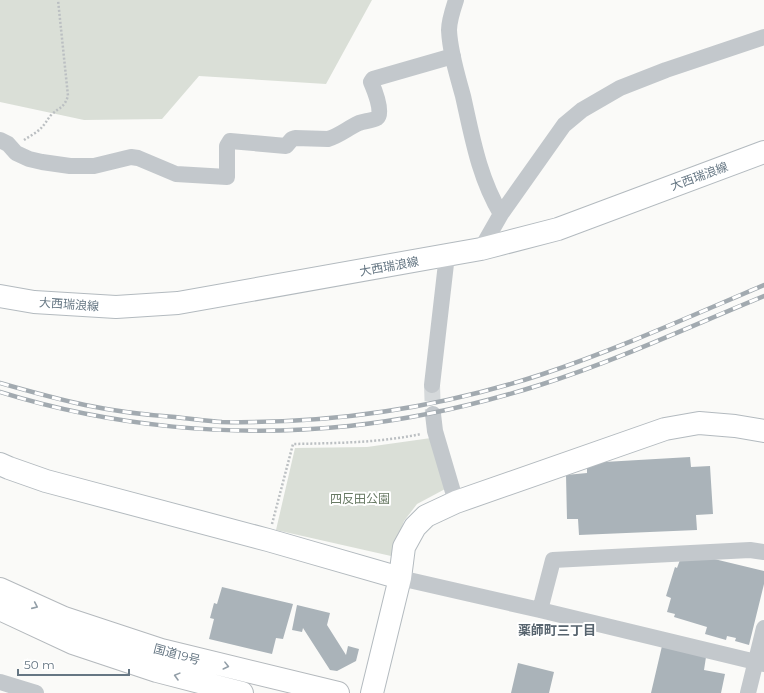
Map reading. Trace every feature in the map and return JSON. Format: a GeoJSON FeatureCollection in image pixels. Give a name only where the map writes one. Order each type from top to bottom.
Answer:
{"type":"FeatureCollection","features":[{"type":"Feature","properties":{"kind":"main road","name":"大西瑞浪線"},"geometry":{"type":"LineString","coordinates":[[0,296],[34,302],[116,308],[178,303],[447,256],[481,249],[558,229],[764,152]]}},
{"type":"Feature","properties":{"kind":"main road"},"geometry":{"type":"LineString","coordinates":[[372,693],[400,578],[404,547],[415,527],[426,516],[456,502],[664,429],[699,423],[735,426],[764,431]]}},
{"type":"Feature","properties":{"kind":"main road"},"geometry":{"type":"LineString","coordinates":[[0,464],[46,480],[268,540],[400,578]]}},
{"type":"Feature","properties":{"kind":"main road","name":"国道19号"},"geometry":{"type":"LineString","coordinates":[[0,589],[64,618],[161,650],[338,693]]}},
{"type":"Feature","properties":{"kind":"main road","name":"国道19号"},"geometry":{"type":"LineString","coordinates":[[0,609],[73,643],[157,671],[242,693]]}},
{"type":"Feature","properties":{"kind":"street"},"geometry":{"type":"LineString","coordinates":[[456,0],[449,28],[453,56],[474,148],[495,204],[501,214]]}},
{"type":"Feature","properties":{"kind":"street"},"geometry":{"type":"LineString","coordinates":[[481,249],[501,214],[564,125],[582,110],[620,88],[666,70],[764,37]]}},
{"type":"Feature","properties":{"kind":"street"},"geometry":{"type":"LineString","coordinates":[[4,142],[16,153],[29,159],[42,162],[70,166],[94,166],[130,157],[138,158],[168,172],[176,174],[227,177],[227,146],[230,141],[286,146],[292,139],[296,138],[333,138],[360,123],[377,118],[380,115],[380,109],[371,82],[373,78],[453,56]]}},
{"type":"Feature","properties":{"kind":"street"},"geometry":{"type":"LineString","coordinates":[[432,385],[447,256]]}},
{"type":"Feature","properties":{"kind":"street"},"geometry":{"type":"LineString","coordinates":[[433,414],[435,431],[456,502]]}},
{"type":"Feature","properties":{"kind":"street"},"geometry":{"type":"LineString","coordinates":[[540,610],[553,560],[750,550],[764,552]]}},
{"type":"Feature","properties":{"kind":"street"},"geometry":{"type":"LineString","coordinates":[[400,578],[760,663]]}},
{"type":"Feature","properties":{"kind":"street"},"geometry":{"type":"LineString","coordinates":[[748,693],[760,663],[764,628]]}},
{"type":"Feature","properties":{"kind":"street"},"geometry":{"type":"LineString","coordinates":[[0,682],[36,693]]}},
{"type":"Feature","properties":{"kind":"path"},"geometry":{"type":"LineString","coordinates":[[4,142],[15,139],[21,141],[34,134],[53,114],[66,104],[68,96],[67,82],[58,0]]}},
{"type":"Feature","properties":{"kind":"path"},"geometry":{"type":"LineString","coordinates":[[268,540],[293,444],[358,443],[398,439],[435,431]]}},
{"type":"Feature","properties":{"kind":"green space"},"geometry":{"type":"Polygon","coordinates":[[[0,0],[372,0],[326,84],[199,76],[162,119],[84,120],[0,102],[0,0]]]}},
{"type":"Feature","properties":{"kind":"green space","name":"四反田公園"},"geometry":{"type":"Polygon","coordinates":[[[431,438],[447,488],[417,504],[404,521],[391,556],[276,530],[295,448],[367,447],[431,438]]]}},
{"type":"Feature","properties":{"kind":"building"},"geometry":{"type":"Polygon","coordinates":[[[690,457],[691,467],[710,466],[713,514],[696,515],[697,530],[579,535],[578,519],[567,519],[566,475],[587,473],[587,463],[690,457]]]}},
{"type":"Feature","properties":{"kind":"building"},"geometry":{"type":"Polygon","coordinates":[[[710,558],[764,571],[764,584],[749,645],[735,641],[736,638],[727,636],[726,640],[705,634],[707,627],[674,617],[675,614],[667,612],[671,598],[666,596],[675,567],[677,568],[680,560],[710,558]]]}},
{"type":"Feature","properties":{"kind":"building"},"geometry":{"type":"Polygon","coordinates":[[[222,587],[293,604],[283,639],[276,638],[272,654],[209,639],[214,619],[210,618],[214,603],[217,604],[222,587]]]}},
{"type":"Feature","properties":{"kind":"building"},"geometry":{"type":"Polygon","coordinates":[[[297,605],[330,613],[327,625],[346,655],[348,646],[359,649],[356,661],[337,671],[330,670],[303,628],[302,632],[292,630],[297,605]]]}},
{"type":"Feature","properties":{"kind":"building"},"geometry":{"type":"Polygon","coordinates":[[[662,646],[706,657],[704,670],[725,674],[721,693],[651,693],[662,646]]]}},
{"type":"Feature","properties":{"kind":"building"},"geometry":{"type":"Polygon","coordinates":[[[518,663],[554,672],[549,693],[511,693],[518,663]]]}},
{"type":"Feature","properties":{"kind":"tunnel"},"geometry":{"type":"LineString","coordinates":[[432,385],[433,414]]}},
{"type":"Feature","properties":{"kind":"railway"},"geometry":{"type":"LineString","coordinates":[[0,383],[74,403],[118,411],[216,422],[304,420],[385,412],[464,396],[543,374],[627,343],[764,285]]}},
{"type":"Feature","properties":{"kind":"railway"},"geometry":{"type":"LineString","coordinates":[[0,392],[85,414],[173,427],[261,431],[349,426],[374,423],[447,410],[495,398],[571,375],[627,354],[764,296]]}},
{"type":"Feature","properties":{"kind":"district","name":"薬師町三丁目"},"geometry":{"type":"Point","coordinates":[557,630]}}]}
